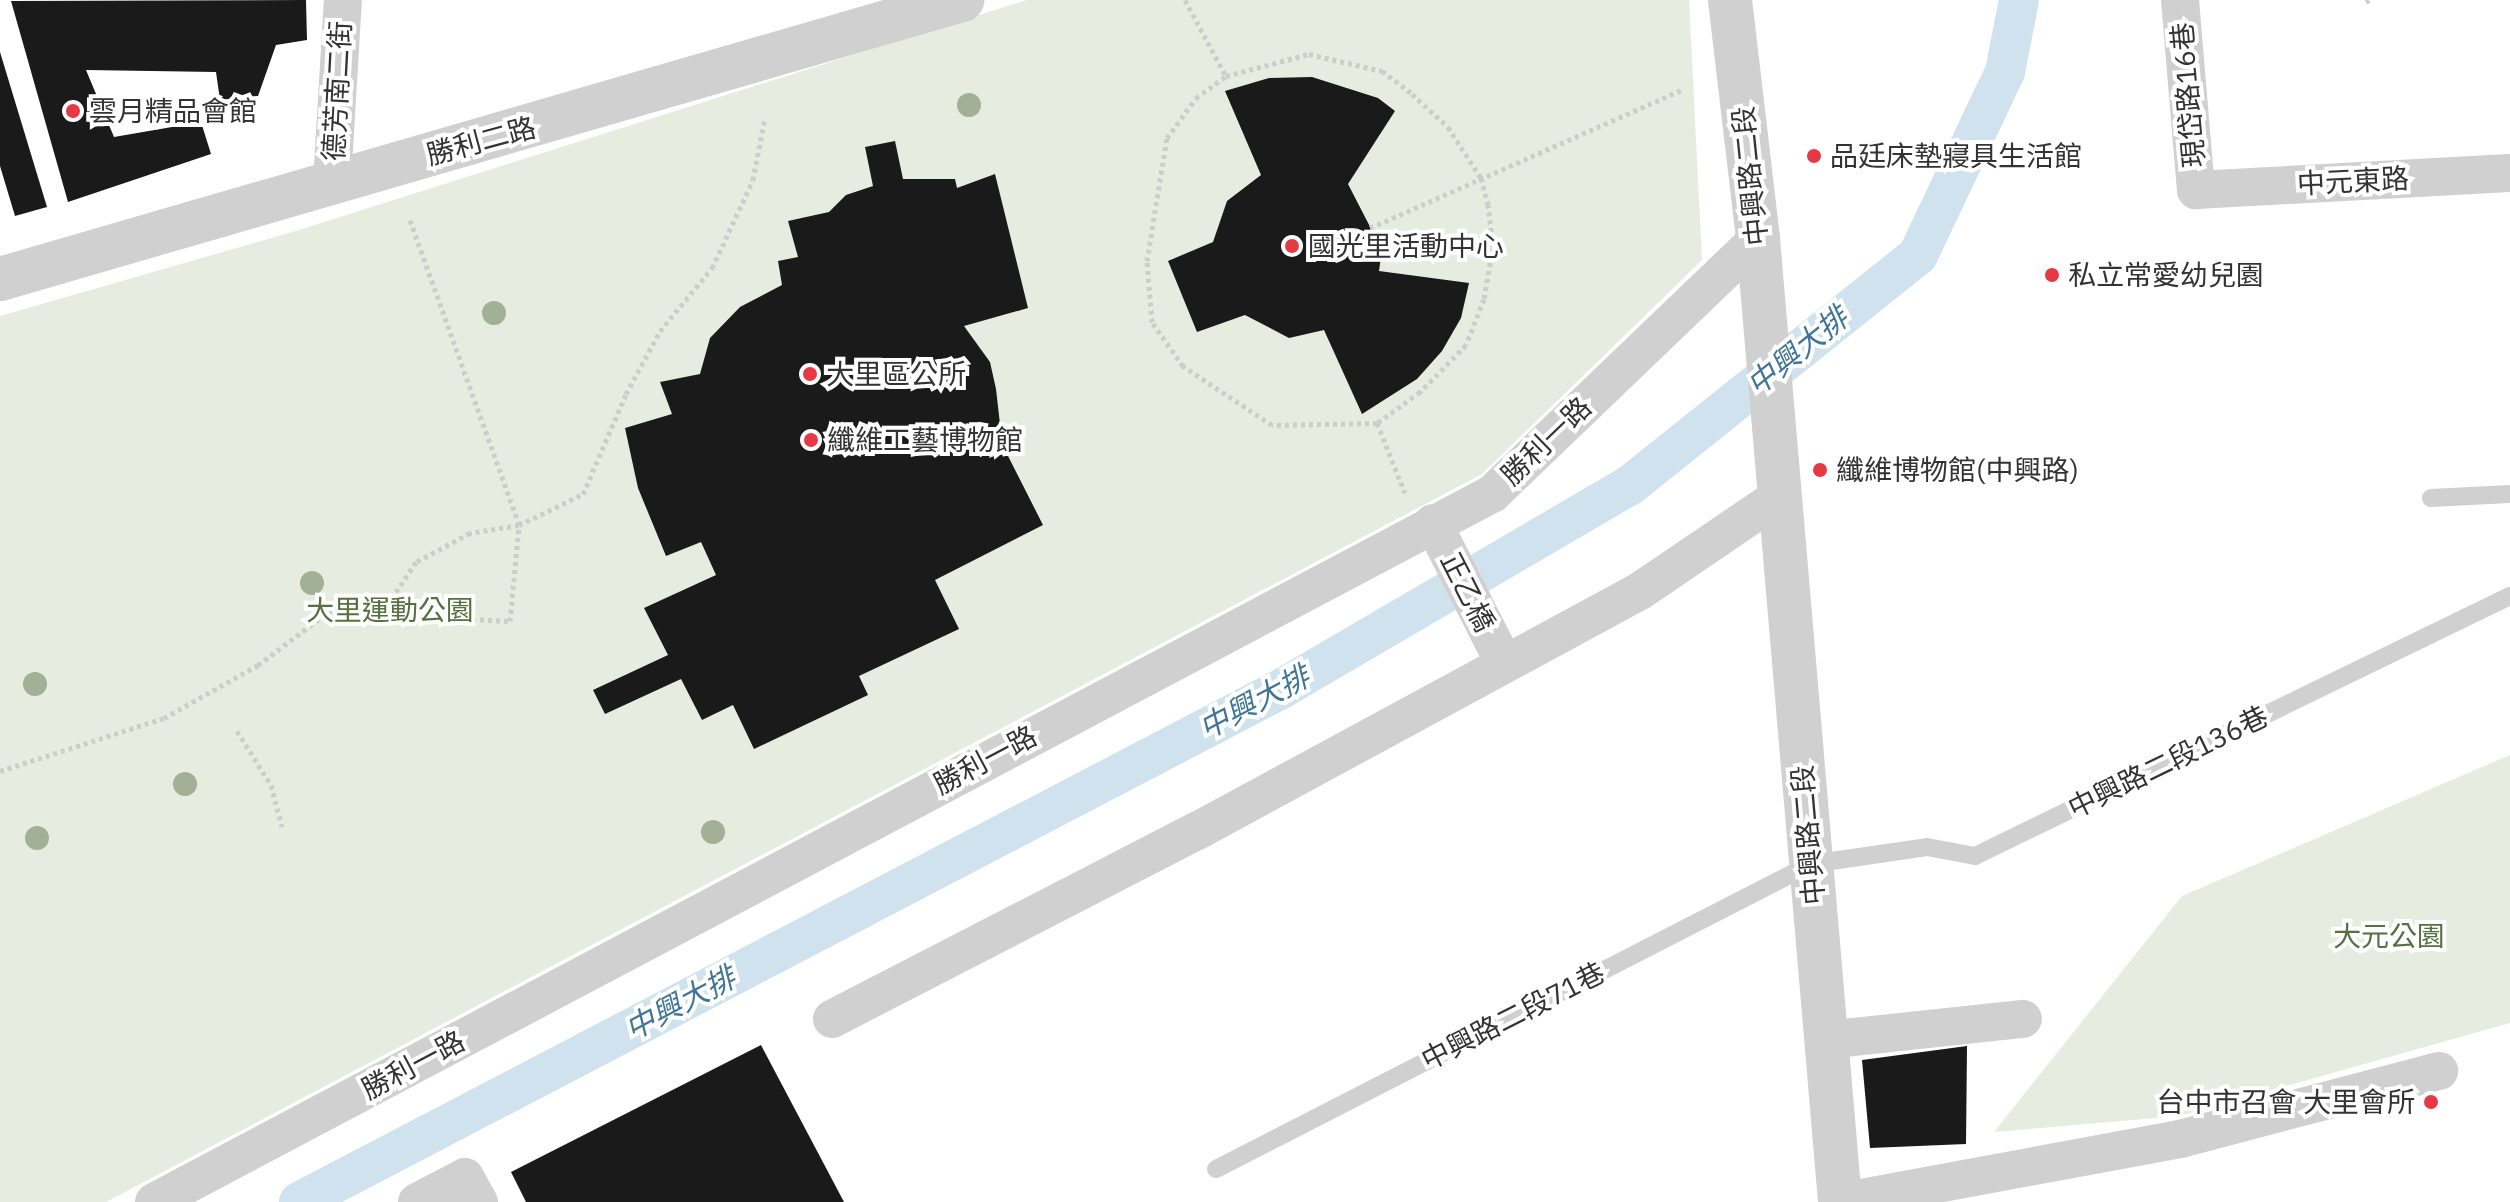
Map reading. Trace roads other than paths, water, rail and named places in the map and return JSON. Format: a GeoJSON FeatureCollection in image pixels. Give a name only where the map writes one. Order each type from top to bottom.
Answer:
{"type":"FeatureCollection","features":[{"type":"Feature","properties":{"kind":"street","name":"德芳南二街"},"geometry":{"type":"LineString","coordinates":[[332,183],[343,0]]}},
{"type":"Feature","properties":{"kind":"street","name":"勝利二路"},"geometry":{"type":"LineString","coordinates":[[0,279],[962,0]]}},
{"type":"Feature","properties":{"kind":"street","name":"中興路二段"},"geometry":{"type":"LineString","coordinates":[[1730,0],[1758,239],[1776,483],[1840,1202]]}},
{"type":"Feature","properties":{"kind":"street","name":"現岱路16巷"},"geometry":{"type":"LineString","coordinates":[[2180,0],[2196,190]]}},
{"type":"Feature","properties":{"kind":"street","name":"中元東路"},"geometry":{"type":"LineString","coordinates":[[2196,190],[2510,173]]}},
{"type":"Feature","properties":{"kind":"street","name":"勝利一路"},"geometry":{"type":"LineString","coordinates":[[154,1202],[1492,494],[1758,239]]}},
{"type":"Feature","properties":{"kind":"street"},"geometry":{"type":"LineString","coordinates":[[832,1019],[1197,831],[1503,661],[1640,591],[1776,483]]}},
{"type":"Feature","properties":{"kind":"street","name":"正乙橋"},"geometry":{"type":"LineString","coordinates":[[1433,523],[1503,661]]}},
{"type":"Feature","properties":{"kind":"street"},"geometry":{"type":"LineString","coordinates":[[1825,1040],[2023,1019]]}},
{"type":"Feature","properties":{"kind":"street"},"geometry":{"type":"LineString","coordinates":[[1840,1202],[2180,1139],[2439,1071]]}},
{"type":"Feature","properties":{"kind":"street"},"geometry":{"type":"LineString","coordinates":[[417,1202],[465,1177],[479,1202]]}},
{"type":"Feature","properties":{"kind":"lane"},"geometry":{"type":"LineString","coordinates":[[2431,498],[2510,494]]}},
{"type":"Feature","properties":{"kind":"lane","name":"中興路二段136巷"},"geometry":{"type":"LineString","coordinates":[[1811,864],[1927,847],[1975,856],[2510,596]]}},
{"type":"Feature","properties":{"kind":"lane","name":"中興路二段71巷"},"geometry":{"type":"LineString","coordinates":[[1216,1169],[1811,864]]}},
{"type":"Feature","properties":{"kind":"waterway","name":"中興大排"},"geometry":{"type":"LineString","coordinates":[[299,1202],[1281,689],[1629,486],[1918,255],[2005,72],[2019,0]]}},
{"type":"Feature","properties":{"kind":"place","name":"雲月精品會館"},"geometry":{"type":"Point","coordinates":[73,111]}},
{"type":"Feature","properties":{"kind":"place","name":"品廷床墊寢具生活館"},"geometry":{"type":"Point","coordinates":[1814,156]}},
{"type":"Feature","properties":{"kind":"place","name":"國光里活動中心"},"geometry":{"type":"Point","coordinates":[1292,246]}},
{"type":"Feature","properties":{"kind":"place","name":"私立常愛幼兒園"},"geometry":{"type":"Point","coordinates":[2052,275]}},
{"type":"Feature","properties":{"kind":"place","name":"大里區公所"},"geometry":{"type":"Point","coordinates":[810,374]}},
{"type":"Feature","properties":{"kind":"place","name":"纖維工藝博物館"},"geometry":{"type":"Point","coordinates":[811,440]}},
{"type":"Feature","properties":{"kind":"place","name":"纖維博物館(中興路)"},"geometry":{"type":"Point","coordinates":[1820,470]}},
{"type":"Feature","properties":{"kind":"place","name":"台中市召會 大里會所"},"geometry":{"type":"Point","coordinates":[2431,1102]}},
{"type":"Feature","properties":{"kind":"park label","name":"大里運動公園"},"geometry":{"type":"Point","coordinates":[390,610]}},
{"type":"Feature","properties":{"kind":"park label","name":"大元公園"},"geometry":{"type":"Point","coordinates":[2389,936]}}]}
